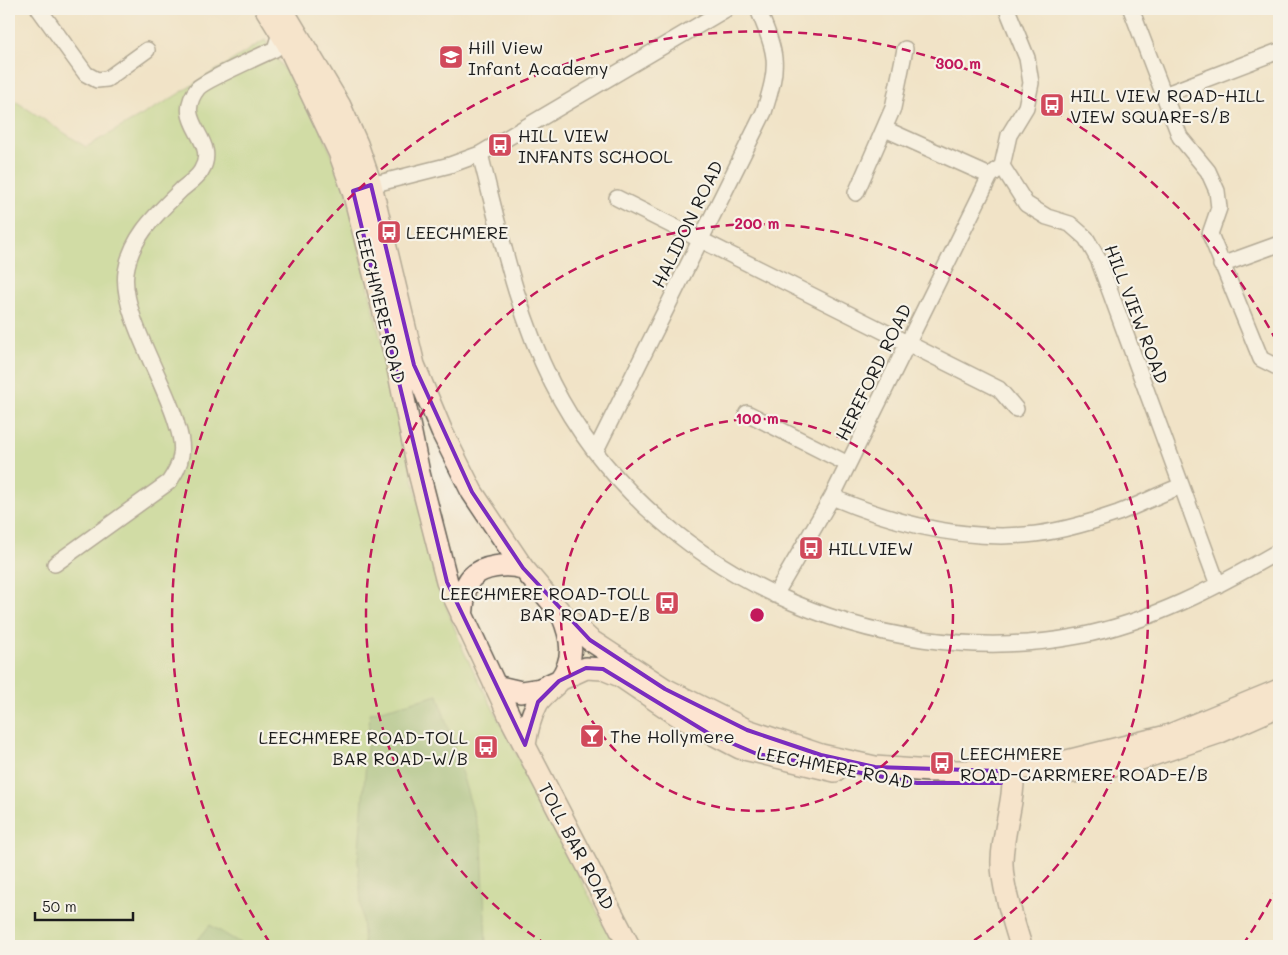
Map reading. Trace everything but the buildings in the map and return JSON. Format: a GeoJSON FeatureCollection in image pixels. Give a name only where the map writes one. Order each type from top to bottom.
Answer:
{"type":"FeatureCollection","features":[{"type":"Feature","properties":{"kind":"main road","name":"LEECHMERE ROAD"},"geometry":{"type":"LineString","coordinates":[[266,9],[280,30],[339,152],[362,188],[414,366],[472,492],[523,568],[561,613],[590,640],[665,689],[747,730],[821,755],[875,767],[1007,776],[1132,762],[1218,733],[1279,706]]}},
{"type":"Feature","properties":{"kind":"main road","name":"LEECHMERE ROAD"},"geometry":{"type":"LineString","coordinates":[[282,9],[340,106],[357,144],[362,188],[419,473],[447,582],[510,717]]}},
{"type":"Feature","properties":{"kind":"main road"},"geometry":{"type":"LineString","coordinates":[[462,616],[465,592],[471,578],[490,568],[513,566],[523,568]]}},
{"type":"Feature","properties":{"kind":"main road"},"geometry":{"type":"LineString","coordinates":[[525,745],[530,720],[538,702],[559,681],[571,657],[571,636],[561,613]]}},
{"type":"Feature","properties":{"kind":"main road","name":"LEECHMERE ROAD"},"geometry":{"type":"LineString","coordinates":[[495,686],[522,692],[540,689],[586,668],[603,669],[620,676],[682,718],[740,748],[803,765],[857,776],[917,783],[968,786],[1167,736],[1279,690]]}},
{"type":"Feature","properties":{"kind":"main road","name":"TOLL BAR ROAD"},"geometry":{"type":"LineString","coordinates":[[510,717],[630,946]]}},
{"type":"Feature","properties":{"kind":"main road"},"geometry":{"type":"LineString","coordinates":[[1007,776],[1012,802],[1001,862],[1021,946]]}},
{"type":"Feature","properties":{"kind":"street"},"geometry":{"type":"LineString","coordinates":[[39,9],[86,74],[97,80],[107,79],[147,50]]}},
{"type":"Feature","properties":{"kind":"street"},"geometry":{"type":"LineString","coordinates":[[362,188],[450,165],[480,154],[726,9]]}},
{"type":"Feature","properties":{"kind":"street","name":"HALIDON ROAD"},"geometry":{"type":"LineString","coordinates":[[596,450],[764,112],[776,67],[773,46],[758,9]]}},
{"type":"Feature","properties":{"kind":"street"},"geometry":{"type":"LineString","coordinates":[[1002,166],[1009,135],[1026,107],[1031,83],[1027,58],[1007,9]]}},
{"type":"Feature","properties":{"kind":"street"},"geometry":{"type":"LineString","coordinates":[[1131,9],[1180,137],[1208,171],[1217,191],[1219,208],[1210,234],[1221,265],[1261,359],[1279,368]]}},
{"type":"Feature","properties":{"kind":"street"},"geometry":{"type":"LineString","coordinates":[[55,564],[169,482],[178,469],[182,453],[180,433],[174,412],[139,332],[128,297],[126,272],[134,245],[150,220],[201,171],[207,154],[203,141],[191,124],[188,107],[198,87],[275,49],[280,30]]}},
{"type":"Feature","properties":{"kind":"street"},"geometry":{"type":"LineString","coordinates":[[856,193],[893,108],[905,49]]}},
{"type":"Feature","properties":{"kind":"street"},"geometry":{"type":"LineString","coordinates":[[1164,95],[1279,51]]}},
{"type":"Feature","properties":{"kind":"street"},"geometry":{"type":"LineString","coordinates":[[885,129],[990,176]]}},
{"type":"Feature","properties":{"kind":"street"},"geometry":{"type":"LineString","coordinates":[[480,154],[510,269],[535,344],[556,391],[575,423],[628,493],[714,560],[775,595],[841,621],[880,632],[959,643],[999,644],[1080,635],[1120,625],[1164,610],[1218,585],[1279,552]]}},
{"type":"Feature","properties":{"kind":"street","name":"HEREFORD ROAD"},"geometry":{"type":"LineString","coordinates":[[775,595],[832,497],[990,176],[1002,166]]}},
{"type":"Feature","properties":{"kind":"street","name":"HILL VIEW ROAD"},"geometry":{"type":"LineString","coordinates":[[1002,166],[1026,204],[1047,217],[1070,224],[1086,238],[1098,260],[1218,585]]}},
{"type":"Feature","properties":{"kind":"street"},"geometry":{"type":"LineString","coordinates":[[617,198],[999,389],[1016,409]]}},
{"type":"Feature","properties":{"kind":"street"},"geometry":{"type":"LineString","coordinates":[[1221,265],[1279,244]]}},
{"type":"Feature","properties":{"kind":"street"},"geometry":{"type":"LineString","coordinates":[[747,413],[848,464]]}},
{"type":"Feature","properties":{"kind":"street"},"geometry":{"type":"LineString","coordinates":[[832,497],[869,512],[921,525],[973,535],[1026,535],[1076,525],[1118,512],[1181,486]]}},
{"type":"Feature","properties":{"kind":"highlighted area"},"geometry":{"type":"Polygon","coordinates":[[[371,185],[414,365],[472,492],[523,568],[590,640],[665,689],[747,730],[821,755],[875,767],[1000,771],[1001,783],[917,783],[757,754],[708,733],[603,669],[586,668],[559,681],[538,702],[525,745],[447,582],[353,191],[371,185]]]}},
{"type":"Feature","properties":{"kind":"green space"},"geometry":{"type":"Polygon","coordinates":[[[265,40],[315,116],[345,185],[437,583],[464,652],[615,946],[9,946],[9,97],[86,147],[167,101],[265,40]]]}},
{"type":"Feature","properties":{"kind":"green space"},"geometry":{"type":"Polygon","coordinates":[[[438,695],[482,841],[486,946],[364,946],[358,860],[370,713],[438,695]]]}},
{"type":"Feature","properties":{"kind":"green space"},"geometry":{"type":"Polygon","coordinates":[[[210,925],[245,946],[193,946],[210,925]]]}},
{"type":"Feature","properties":{"kind":"place","name":"Hill View Infant Academy"},"geometry":{"type":"Point","coordinates":[451,57]}},
{"type":"Feature","properties":{"kind":"place","name":"HILL VIEW ROAD-HILL VIEW SQUARE-S/B"},"geometry":{"type":"Point","coordinates":[1052,105]}},
{"type":"Feature","properties":{"kind":"place","name":"HILL VIEW INFANTS SCHOOL"},"geometry":{"type":"Point","coordinates":[500,145]}},
{"type":"Feature","properties":{"kind":"place","name":"LEECHMERE"},"geometry":{"type":"Point","coordinates":[389,232]}},
{"type":"Feature","properties":{"kind":"place","name":"HILLVIEW"},"geometry":{"type":"Point","coordinates":[811,548]}},
{"type":"Feature","properties":{"kind":"place","name":"LEECHMERE ROAD-TOLL BAR ROAD-E/B"},"geometry":{"type":"Point","coordinates":[667,603]}},
{"type":"Feature","properties":{"kind":"place","name":"The Hollymere"},"geometry":{"type":"Point","coordinates":[592,736]}},
{"type":"Feature","properties":{"kind":"place","name":"LEECHMERE ROAD-TOLL BAR ROAD-W/B"},"geometry":{"type":"Point","coordinates":[486,747]}},
{"type":"Feature","properties":{"kind":"place","name":"LEECHMERE ROAD-CARRMERE ROAD-E/B"},"geometry":{"type":"Point","coordinates":[942,763]}}]}
